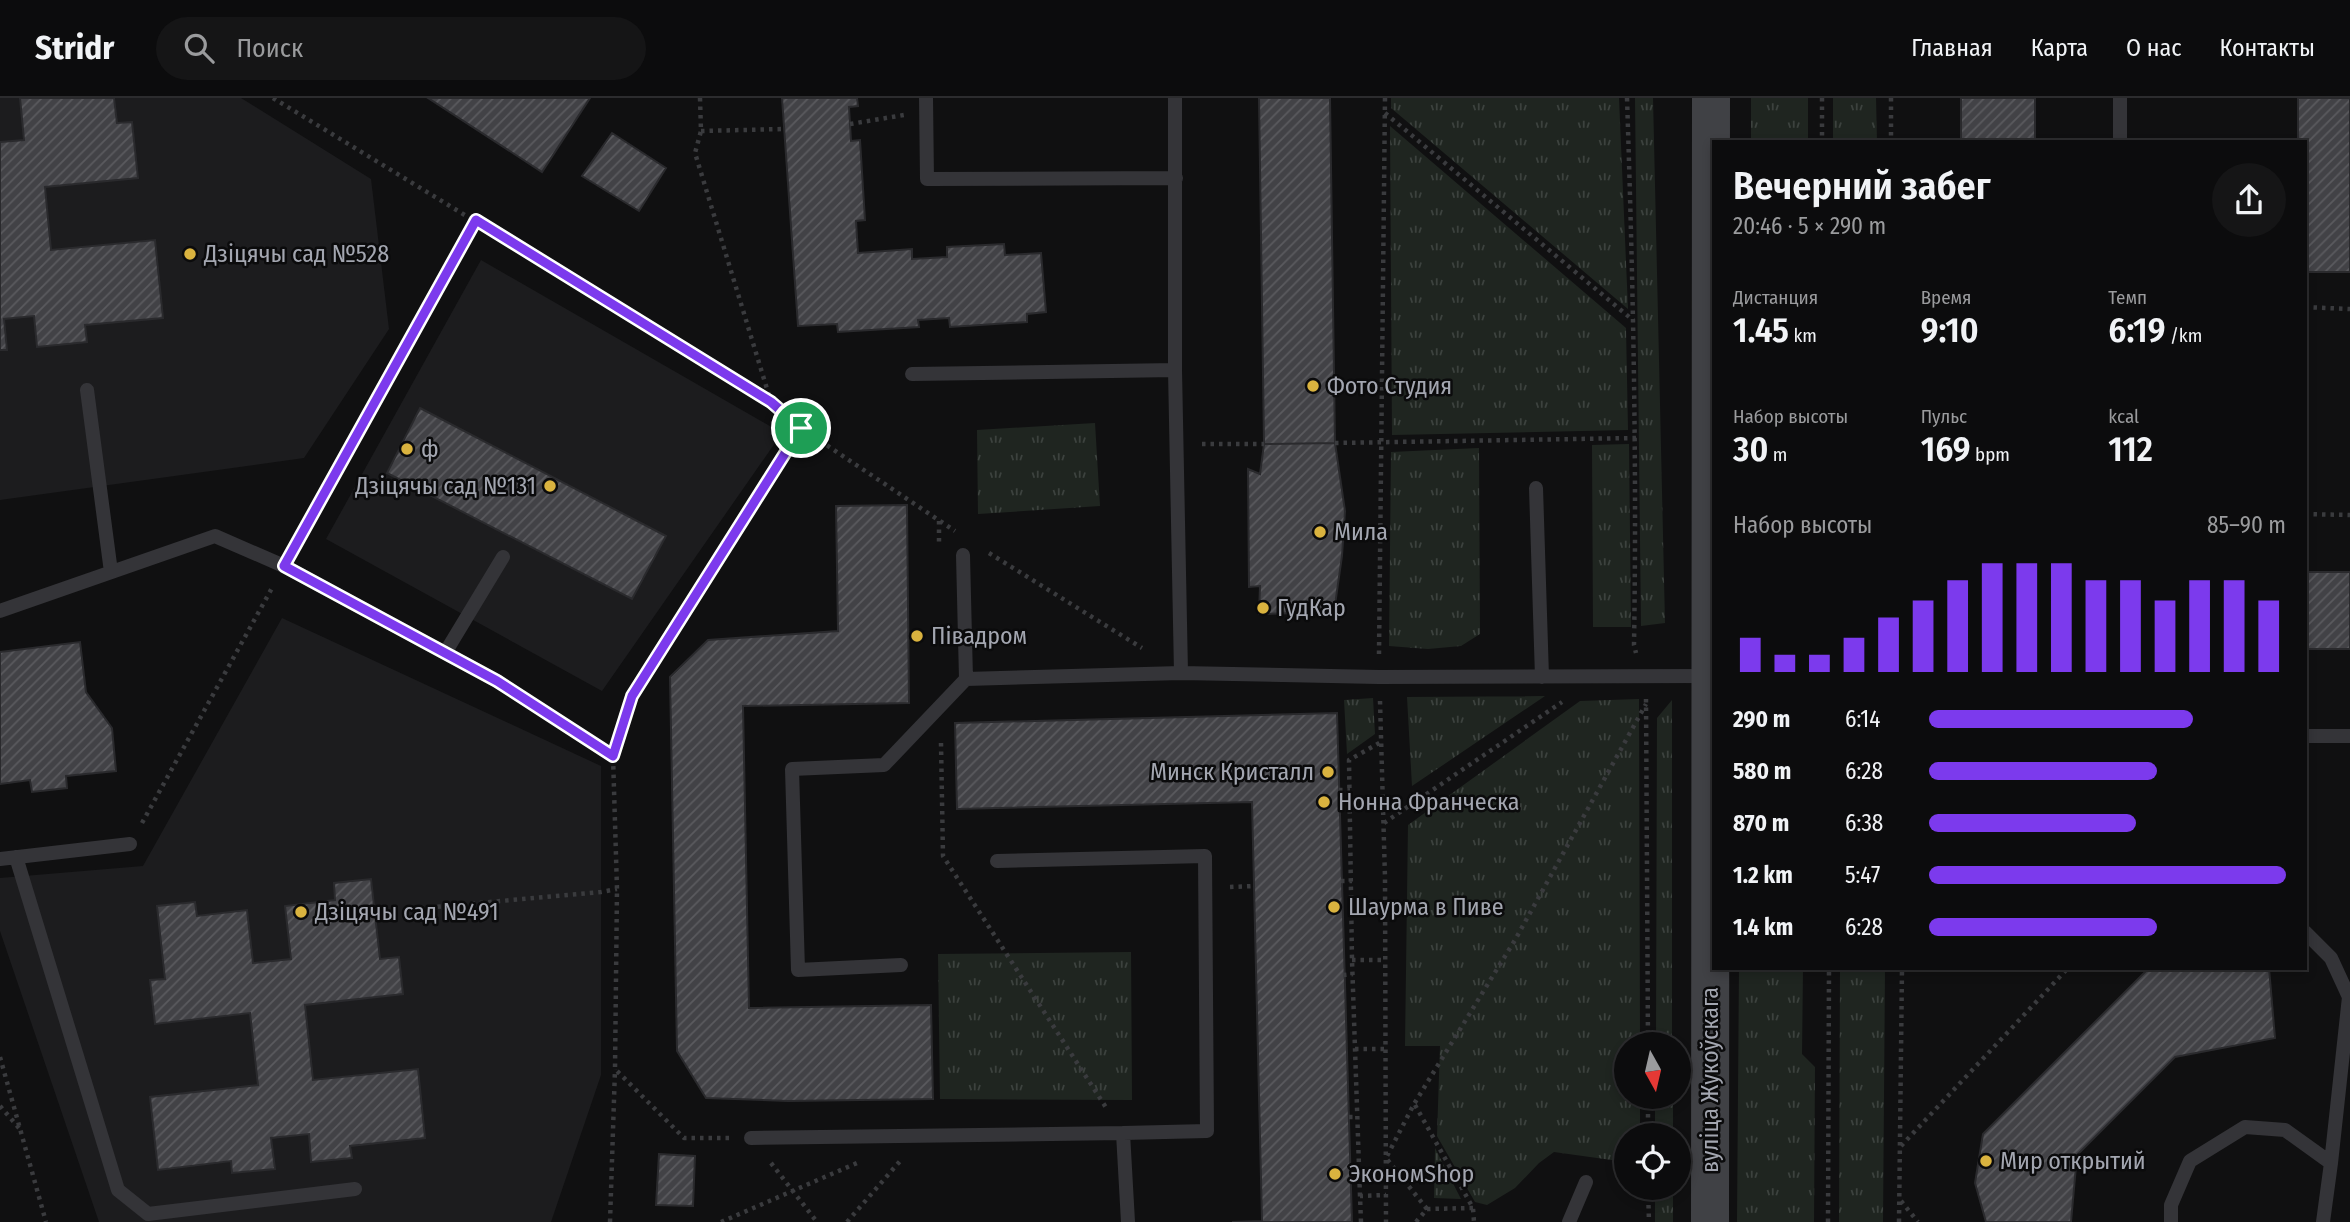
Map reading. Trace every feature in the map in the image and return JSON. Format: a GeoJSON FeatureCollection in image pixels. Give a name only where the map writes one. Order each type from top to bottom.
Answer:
{"type":"FeatureCollection","features":[{"type":"Feature","properties":{"kind":"main road","name":"вуліца Жукоўскага"},"geometry":{"type":"LineString","coordinates":[[1710,1222],[1711,98]]}},
{"type":"Feature","properties":{"kind":"lane"},"geometry":{"type":"LineString","coordinates":[[1175,98],[1175,370],[1181,673]]}},
{"type":"Feature","properties":{"kind":"lane"},"geometry":{"type":"LineString","coordinates":[[2120,98],[2120,140]]}},
{"type":"Feature","properties":{"kind":"lane"},"geometry":{"type":"LineString","coordinates":[[926,104],[927,179],[1176,178]]}},
{"type":"Feature","properties":{"kind":"lane"},"geometry":{"type":"LineString","coordinates":[[912,374],[1175,370]]}},
{"type":"Feature","properties":{"kind":"lane"},"geometry":{"type":"LineString","coordinates":[[87,390],[111,572]]}},
{"type":"Feature","properties":{"kind":"lane"},"geometry":{"type":"LineString","coordinates":[[1536,488],[1542,677]]}},
{"type":"Feature","properties":{"kind":"lane"},"geometry":{"type":"LineString","coordinates":[[0,611],[215,536],[284,566],[497,681]]}},
{"type":"Feature","properties":{"kind":"lane"},"geometry":{"type":"LineString","coordinates":[[962,555],[966,679]]}},
{"type":"Feature","properties":{"kind":"lane"},"geometry":{"type":"LineString","coordinates":[[445,653],[503,557]]}},
{"type":"Feature","properties":{"kind":"lane"},"geometry":{"type":"LineString","coordinates":[[901,965],[798,970],[792,769],[884,765],[966,679],[1181,673],[1379,677],[1710,676]]}},
{"type":"Feature","properties":{"kind":"lane"},"geometry":{"type":"LineString","coordinates":[[2307,736],[2350,736]]}},
{"type":"Feature","properties":{"kind":"lane"},"geometry":{"type":"LineString","coordinates":[[0,859],[130,844]]}},
{"type":"Feature","properties":{"kind":"lane"},"geometry":{"type":"LineString","coordinates":[[751,1138],[1207,1131],[1205,856],[997,861]]}},
{"type":"Feature","properties":{"kind":"lane"},"geometry":{"type":"LineString","coordinates":[[16,857],[118,1190],[148,1214],[355,1189]]}},
{"type":"Feature","properties":{"kind":"lane"},"geometry":{"type":"LineString","coordinates":[[2307,934],[2331,958],[2349,997],[2323,1222]]}},
{"type":"Feature","properties":{"kind":"lane"},"geometry":{"type":"LineString","coordinates":[[2171,1222],[2171,1205],[2190,1161],[2245,1127],[2284,1130],[2331,1163]]}},
{"type":"Feature","properties":{"kind":"lane"},"geometry":{"type":"LineString","coordinates":[[1123,1133],[1128,1222]]}},
{"type":"Feature","properties":{"kind":"lane"},"geometry":{"type":"LineString","coordinates":[[1569,1222],[1586,1182]]}},
{"type":"Feature","properties":{"kind":"path"},"geometry":{"type":"LineString","coordinates":[[273,98],[771,402],[801,428],[964,537]]}},
{"type":"Feature","properties":{"kind":"path"},"geometry":{"type":"LineString","coordinates":[[700,98],[701,131],[695,153],[771,402]]}},
{"type":"Feature","properties":{"kind":"path"},"geometry":{"type":"LineString","coordinates":[[1627,98],[1636,438],[1634,645],[1647,703],[1648,1032]]}},
{"type":"Feature","properties":{"kind":"path"},"geometry":{"type":"LineString","coordinates":[[1822,98],[1822,140]]}},
{"type":"Feature","properties":{"kind":"path"},"geometry":{"type":"LineString","coordinates":[[1891,98],[1891,140]]}},
{"type":"Feature","properties":{"kind":"path"},"geometry":{"type":"LineString","coordinates":[[850,124],[926,104]]}},
{"type":"Feature","properties":{"kind":"path"},"geometry":{"type":"LineString","coordinates":[[1385,113],[1634,321]]}},
{"type":"Feature","properties":{"kind":"path"},"geometry":{"type":"LineString","coordinates":[[701,131],[784,129]]}},
{"type":"Feature","properties":{"kind":"path"},"geometry":{"type":"LineString","coordinates":[[130,844],[476,220]]}},
{"type":"Feature","properties":{"kind":"path"},"geometry":{"type":"LineString","coordinates":[[2307,307],[2350,309]]}},
{"type":"Feature","properties":{"kind":"path"},"geometry":{"type":"LineString","coordinates":[[610,1222],[617,889],[613,756],[632,696],[801,428]]}},
{"type":"Feature","properties":{"kind":"path"},"geometry":{"type":"LineString","coordinates":[[1335,443],[1636,438]]}},
{"type":"Feature","properties":{"kind":"path"},"geometry":{"type":"LineString","coordinates":[[1177,445],[1264,444]]}},
{"type":"Feature","properties":{"kind":"path"},"geometry":{"type":"LineString","coordinates":[[2307,514],[2350,515]]}},
{"type":"Feature","properties":{"kind":"path"},"geometry":{"type":"LineString","coordinates":[[986,551],[1181,673]]}},
{"type":"Feature","properties":{"kind":"path"},"geometry":{"type":"LineString","coordinates":[[1384,824],[1598,678]]}},
{"type":"Feature","properties":{"kind":"path"},"geometry":{"type":"LineString","coordinates":[[497,681],[613,756]]}},
{"type":"Feature","properties":{"kind":"path"},"geometry":{"type":"LineString","coordinates":[[1427,1209],[1386,1158],[1414,1104],[1515,940],[1647,703]]}},
{"type":"Feature","properties":{"kind":"path"},"geometry":{"type":"LineString","coordinates":[[1361,1222],[1352,960],[1349,760],[1381,742]]}},
{"type":"Feature","properties":{"kind":"path"},"geometry":{"type":"LineString","coordinates":[[1339,790],[1350,789]]}},
{"type":"Feature","properties":{"kind":"path"},"geometry":{"type":"LineString","coordinates":[[1341,881],[1352,881]]}},
{"type":"Feature","properties":{"kind":"path"},"geometry":{"type":"LineString","coordinates":[[412,909],[617,889]]}},
{"type":"Feature","properties":{"kind":"path"},"geometry":{"type":"LineString","coordinates":[[1352,960],[1385,960]]}},
{"type":"Feature","properties":{"kind":"path"},"geometry":{"type":"LineString","coordinates":[[1828,1222],[1829,970]]}},
{"type":"Feature","properties":{"kind":"path"},"geometry":{"type":"LineString","coordinates":[[1899,1222],[1902,970]]}},
{"type":"Feature","properties":{"kind":"path"},"geometry":{"type":"LineString","coordinates":[[1901,1147],[2066,970]]}},
{"type":"Feature","properties":{"kind":"path"},"geometry":{"type":"LineString","coordinates":[[1343,975],[1353,974]]}},
{"type":"Feature","properties":{"kind":"path"},"geometry":{"type":"LineString","coordinates":[[1355,1049],[1386,1049]]}},
{"type":"Feature","properties":{"kind":"path"},"geometry":{"type":"LineString","coordinates":[[0,1057],[46,1222]]}},
{"type":"Feature","properties":{"kind":"path"},"geometry":{"type":"LineString","coordinates":[[615,1069],[684,1138],[751,1138],[817,1222]]}},
{"type":"Feature","properties":{"kind":"path"},"geometry":{"type":"LineString","coordinates":[[1414,1104],[1473,1208],[1474,1222]]}},
{"type":"Feature","properties":{"kind":"path"},"geometry":{"type":"LineString","coordinates":[[0,1106],[20,1129]]}},
{"type":"Feature","properties":{"kind":"path"},"geometry":{"type":"LineString","coordinates":[[1349,1117],[1357,1117]]}},
{"type":"Feature","properties":{"kind":"path"},"geometry":{"type":"LineString","coordinates":[[847,1222],[923,1136]]}},
{"type":"Feature","properties":{"kind":"path"},"geometry":{"type":"LineString","coordinates":[[721,1222],[863,1161]]}},
{"type":"Feature","properties":{"kind":"path"},"geometry":{"type":"LineString","coordinates":[[1360,1196],[1386,1195]]}},
{"type":"Feature","properties":{"kind":"path"},"geometry":{"type":"LineString","coordinates":[[1900,1199],[1918,1222]]}},
{"type":"Feature","properties":{"kind":"path"},"geometry":{"type":"LineString","coordinates":[[1648,1200],[1648,1222]]}},
{"type":"Feature","properties":{"kind":"path"},"geometry":{"type":"LineString","coordinates":[[1416,1222],[1427,1209],[1473,1208]]}},
{"type":"Feature","properties":{"kind":"shaded area","name":"Дзіцячы сад №528"},"geometry":{"type":"Polygon","coordinates":[[[0,98],[241,98],[371,179],[389,329],[304,458],[0,500],[0,98]]]}},
{"type":"Feature","properties":{"kind":"shaded area","name":"Дзіцячы сад №131"},"geometry":{"type":"Polygon","coordinates":[[[481,260],[782,433],[602,691],[326,539],[481,260]]]}},
{"type":"Feature","properties":{"kind":"shaded area","name":"Дзіцячы сад №491"},"geometry":{"type":"Polygon","coordinates":[[[282,618],[601,766],[601,1075],[551,1222],[99,1222],[0,931],[0,878],[143,866],[282,618]]]}},
{"type":"Feature","properties":{"kind":"green space"},"geometry":{"type":"Polygon","coordinates":[[[1391,98],[1619,98],[1628,309],[1391,108],[1391,98]]]}},
{"type":"Feature","properties":{"kind":"green space"},"geometry":{"type":"Polygon","coordinates":[[[1635,98],[1653,98],[1665,623],[1641,626],[1635,98]]]}},
{"type":"Feature","properties":{"kind":"green space"},"geometry":{"type":"Polygon","coordinates":[[[1751,98],[1808,98],[1808,140],[1751,140],[1751,98]]]}},
{"type":"Feature","properties":{"kind":"green space"},"geometry":{"type":"Polygon","coordinates":[[[1833,98],[1876,98],[1877,140],[1833,140],[1833,98]]]}},
{"type":"Feature","properties":{"kind":"green space"},"geometry":{"type":"Polygon","coordinates":[[[1390,126],[1626,328],[1628,430],[1392,435],[1390,126]]]}},
{"type":"Feature","properties":{"kind":"green space"},"geometry":{"type":"Polygon","coordinates":[[[1095,423],[1100,506],[978,514],[977,430],[1095,423]]]}},
{"type":"Feature","properties":{"kind":"green space"},"geometry":{"type":"Polygon","coordinates":[[[1629,444],[1631,627],[1593,627],[1592,445],[1629,444]]]}},
{"type":"Feature","properties":{"kind":"green space"},"geometry":{"type":"Polygon","coordinates":[[[1479,448],[1480,634],[1461,646],[1428,649],[1389,646],[1391,452],[1479,448]]]}},
{"type":"Feature","properties":{"kind":"green space"},"geometry":{"type":"Polygon","coordinates":[[[1545,696],[1412,786],[1407,697],[1545,696]]]}},
{"type":"Feature","properties":{"kind":"green space"},"geometry":{"type":"Polygon","coordinates":[[[1373,698],[1375,734],[1347,754],[1344,700],[1373,698]]]}},
{"type":"Feature","properties":{"kind":"green space"},"geometry":{"type":"Polygon","coordinates":[[[1639,699],[1640,1032],[1614,1032],[1614,1110],[1640,1110],[1640,1123],[1614,1123],[1614,1160],[1554,1152],[1515,1188],[1487,1205],[1475,1202],[1437,1136],[1440,1046],[1405,1046],[1408,825],[1580,701],[1639,699]]]}},
{"type":"Feature","properties":{"kind":"green space"},"geometry":{"type":"Polygon","coordinates":[[[1672,700],[1672,1032],[1656,1032],[1657,718],[1672,700]]]}},
{"type":"Feature","properties":{"kind":"green space"},"geometry":{"type":"Polygon","coordinates":[[[1131,952],[1132,1100],[940,1099],[938,954],[1131,952]]]}},
{"type":"Feature","properties":{"kind":"green space"},"geometry":{"type":"Polygon","coordinates":[[[1739,970],[1803,970],[1802,1054],[1815,1067],[1814,1222],[1737,1222],[1739,970]]]}},
{"type":"Feature","properties":{"kind":"green space"},"geometry":{"type":"Polygon","coordinates":[[[1840,970],[1885,970],[1883,1222],[1839,1222],[1840,970]]]}},
{"type":"Feature","properties":{"kind":"green space"},"geometry":{"type":"Polygon","coordinates":[[[1655,1110],[1673,1110],[1673,1123],[1655,1123],[1655,1110]]]}},
{"type":"Feature","properties":{"kind":"green space"},"geometry":{"type":"Polygon","coordinates":[[[1435,1148],[1461,1199],[1434,1198],[1435,1148]]]}},
{"type":"Feature","properties":{"kind":"green space"},"geometry":{"type":"Polygon","coordinates":[[[1655,1200],[1673,1200],[1673,1222],[1655,1222],[1655,1200]]]}},
{"type":"Feature","properties":{"kind":"building"},"geometry":{"type":"Polygon","coordinates":[[[20,98],[114,98],[117,123],[132,122],[138,178],[45,187],[51,250],[155,240],[163,318],[85,325],[87,342],[37,347],[34,316],[4,319],[7,350],[0,350],[0,142],[24,140],[20,98]]]}},
{"type":"Feature","properties":{"kind":"building"},"geometry":{"type":"Polygon","coordinates":[[[428,98],[590,98],[542,172],[428,98]]]}},
{"type":"Feature","properties":{"kind":"building"},"geometry":{"type":"Polygon","coordinates":[[[782,98],[857,98],[858,106],[849,107],[851,141],[860,140],[865,220],[856,221],[858,253],[912,249],[912,259],[947,257],[947,247],[1004,244],[1005,255],[1041,253],[1046,312],[1027,314],[1027,322],[950,327],[949,318],[918,320],[919,327],[838,332],[837,324],[798,326],[782,98]]]}},
{"type":"Feature","properties":{"kind":"building"},"geometry":{"type":"Polygon","coordinates":[[[1259,98],[1330,98],[1335,443],[1264,444],[1259,98]]]}},
{"type":"Feature","properties":{"kind":"building"},"geometry":{"type":"Polygon","coordinates":[[[1961,98],[2035,98],[2035,140],[1961,140],[1961,98]]]}},
{"type":"Feature","properties":{"kind":"building"},"geometry":{"type":"Polygon","coordinates":[[[2298,98],[2350,98],[2350,272],[2307,272],[2307,140],[2298,140],[2298,98]]]}},
{"type":"Feature","properties":{"kind":"building"},"geometry":{"type":"Polygon","coordinates":[[[612,133],[666,168],[639,211],[582,176],[612,133]]]}},
{"type":"Feature","properties":{"kind":"building"},"geometry":{"type":"Polygon","coordinates":[[[420,408],[666,536],[632,599],[387,473],[420,408]]]}},
{"type":"Feature","properties":{"kind":"building"},"geometry":{"type":"Polygon","coordinates":[[[1335,443],[1345,511],[1334,612],[1259,614],[1260,586],[1249,587],[1248,469],[1260,474],[1264,444],[1335,443]]]}},
{"type":"Feature","properties":{"kind":"building"},"geometry":{"type":"Polygon","coordinates":[[[907,505],[909,703],[743,706],[749,1008],[931,1005],[933,1099],[788,1101],[706,1098],[677,1051],[670,677],[708,640],[838,631],[836,506],[907,505]]]}},
{"type":"Feature","properties":{"kind":"building"},"geometry":{"type":"Polygon","coordinates":[[[2307,572],[2350,572],[2350,649],[2307,649],[2307,572]]]}},
{"type":"Feature","properties":{"kind":"building"},"geometry":{"type":"Polygon","coordinates":[[[80,642],[86,692],[112,728],[116,771],[66,776],[67,788],[32,792],[30,780],[0,784],[0,652],[80,642]]]}},
{"type":"Feature","properties":{"kind":"building"},"geometry":{"type":"Polygon","coordinates":[[[1337,713],[1352,1222],[1232,1222],[1262,1221],[1252,802],[957,809],[955,723],[1337,713]]]}},
{"type":"Feature","properties":{"kind":"building"},"geometry":{"type":"Polygon","coordinates":[[[371,879],[380,959],[399,957],[403,994],[305,1005],[313,1080],[418,1069],[425,1138],[350,1146],[352,1158],[311,1162],[309,1134],[271,1138],[275,1169],[232,1173],[231,1161],[158,1170],[150,1097],[258,1085],[250,1013],[155,1024],[150,980],[165,979],[157,906],[195,902],[197,916],[247,910],[253,963],[291,959],[285,906],[335,900],[334,883],[371,879]]]}},
{"type":"Feature","properties":{"kind":"building"},"geometry":{"type":"Polygon","coordinates":[[[2147,970],[2269,970],[2275,1038],[2175,1057],[2077,1155],[2071,1222],[1986,1222],[1975,1183],[1983,1134],[2147,970]]]}},
{"type":"Feature","properties":{"kind":"building"},"geometry":{"type":"Polygon","coordinates":[[[659,1154],[695,1156],[693,1206],[656,1205],[659,1154]]]}},
{"type":"Feature","properties":{"kind":"place","name":"Дзіцячы сад №528"},"geometry":{"type":"Point","coordinates":[190,254]}},
{"type":"Feature","properties":{"kind":"place","name":"Фото Студия"},"geometry":{"type":"Point","coordinates":[1313,386]}},
{"type":"Feature","properties":{"kind":"place","name":"ф"},"geometry":{"type":"Point","coordinates":[407,449]}},
{"type":"Feature","properties":{"kind":"place","name":"Дзіцячы сад №131"},"geometry":{"type":"Point","coordinates":[550,486]}},
{"type":"Feature","properties":{"kind":"place","name":"Мила"},"geometry":{"type":"Point","coordinates":[1320,532]}},
{"type":"Feature","properties":{"kind":"place","name":"ГудКар"},"geometry":{"type":"Point","coordinates":[1263,608]}},
{"type":"Feature","properties":{"kind":"place","name":"Пiвадром"},"geometry":{"type":"Point","coordinates":[917,636]}},
{"type":"Feature","properties":{"kind":"place","name":"Минск Кристалл"},"geometry":{"type":"Point","coordinates":[1328,772]}},
{"type":"Feature","properties":{"kind":"place","name":"Нонна Франческа"},"geometry":{"type":"Point","coordinates":[1324,802]}},
{"type":"Feature","properties":{"kind":"place","name":"Шаурма в Пиве"},"geometry":{"type":"Point","coordinates":[1334,907]}},
{"type":"Feature","properties":{"kind":"place","name":"Дзіцячы сад №491"},"geometry":{"type":"Point","coordinates":[301,912]}},
{"type":"Feature","properties":{"kind":"place","name":"Мир открытий"},"geometry":{"type":"Point","coordinates":[1986,1161]}},
{"type":"Feature","properties":{"kind":"place","name":"ЭкономShop"},"geometry":{"type":"Point","coordinates":[1335,1174]}},
{"type":"Feature","properties":{"kind":"route"},"geometry":{"type":"LineString","coordinates":[[476,220],[771,402],[801,428],[632,696],[613,756],[497,681],[284,566],[476,220]]}}]}
